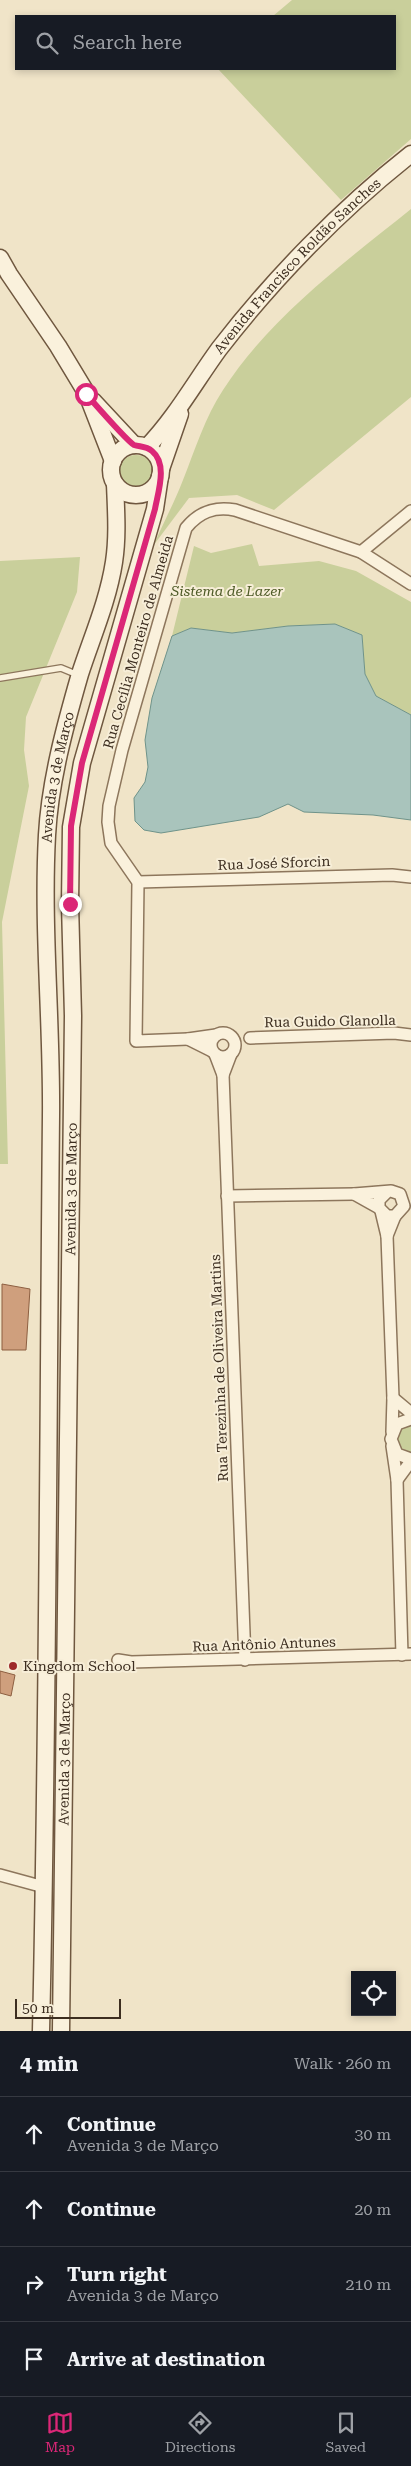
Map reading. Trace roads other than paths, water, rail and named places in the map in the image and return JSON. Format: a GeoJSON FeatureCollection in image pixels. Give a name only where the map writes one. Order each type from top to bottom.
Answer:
{"type":"FeatureCollection","features":[{"type":"Feature","properties":{"kind":"main road","name":"Avenida Francisco Roldão Sanches"},"geometry":{"type":"LineString","coordinates":[[140,446],[162,432],[194,385],[269,286],[384,175],[411,154]]}},
{"type":"Feature","properties":{"kind":"main road"},"geometry":{"type":"LineString","coordinates":[[0,258],[8,274],[58,346],[86,394],[113,460]]}},
{"type":"Feature","properties":{"kind":"main road","name":"Avenida Francisco Roldão Sanches"},"geometry":{"type":"LineString","coordinates":[[161,472],[180,416],[194,385]]}},
{"type":"Feature","properties":{"kind":"main road"},"geometry":{"type":"LineString","coordinates":[[86,394],[140,446],[157,456],[161,472],[154,488],[139,495],[126,493],[115,484],[111,472],[113,460],[121,450],[140,446]]}},
{"type":"Feature","properties":{"kind":"main road","name":"Avenida 3 de Março"},"geometry":{"type":"LineString","coordinates":[[61,2031],[73,1016],[70,894],[71,826],[82,763],[155,509],[161,472]]}},
{"type":"Feature","properties":{"kind":"main road","name":"Avenida 3 de Março"},"geometry":{"type":"LineString","coordinates":[[41,2031],[51,1098],[46,903],[47,835],[50,798],[61,746],[80,675],[110,586],[117,541],[115,484]]}},
{"type":"Feature","properties":{"kind":"main road","name":"Avenida 3 de Março"},"geometry":{"type":"LineString","coordinates":[[44,1887],[57,1894],[63,1912]]}},
{"type":"Feature","properties":{"kind":"street","name":"Rua Cecília Monteiro de Almeida"},"geometry":{"type":"LineString","coordinates":[[138,882],[111,843],[108,822],[109,806],[122,750],[186,528],[202,513],[213,509],[227,508],[361,552],[411,584]]}},
{"type":"Feature","properties":{"kind":"street"},"geometry":{"type":"LineString","coordinates":[[361,552],[411,511]]}},
{"type":"Feature","properties":{"kind":"street","name":"Rua José Sforcin"},"geometry":{"type":"LineString","coordinates":[[138,882],[392,874],[411,877]]}},
{"type":"Feature","properties":{"kind":"street"},"geometry":{"type":"LineString","coordinates":[[138,882],[136,1041],[228,1035],[235,1044],[232,1052],[221,1057],[188,1038]]}},
{"type":"Feature","properties":{"kind":"street","name":"Rua Guido Glanolla"},"geometry":{"type":"LineString","coordinates":[[228,1035],[250,1038],[394,1033],[411,1035]]}},
{"type":"Feature","properties":{"kind":"street"},"geometry":{"type":"LineString","coordinates":[[213,1052],[211,1042],[216,1035]]}},
{"type":"Feature","properties":{"kind":"street","name":"Rua Guido Glanolla"},"geometry":{"type":"LineString","coordinates":[[232,1052],[250,1038]]}},
{"type":"Feature","properties":{"kind":"street","name":"Rua Terezinha de Oliveira Martins"},"geometry":{"type":"LineString","coordinates":[[213,1052],[224,1076]]}},
{"type":"Feature","properties":{"kind":"street","name":"Rua Terezinha de Oliveira Martins"},"geometry":{"type":"LineString","coordinates":[[232,1052],[224,1076],[245,1660]]}},
{"type":"Feature","properties":{"kind":"street"},"geometry":{"type":"LineString","coordinates":[[227,1196],[387,1192],[400,1194],[411,1200]]}},
{"type":"Feature","properties":{"kind":"street"},"geometry":{"type":"LineString","coordinates":[[387,1192],[379,1200],[387,1236],[393,1398],[391,1439],[397,1480],[406,1655]]}},
{"type":"Feature","properties":{"kind":"street"},"geometry":{"type":"LineString","coordinates":[[354,1194],[387,1216],[411,1210]]}},
{"type":"Feature","properties":{"kind":"street"},"geometry":{"type":"LineString","coordinates":[[387,1236],[404,1202],[400,1194]]}},
{"type":"Feature","properties":{"kind":"street"},"geometry":{"type":"LineString","coordinates":[[393,1398],[411,1413]]}},
{"type":"Feature","properties":{"kind":"street"},"geometry":{"type":"LineString","coordinates":[[397,1480],[411,1460],[397,1454],[391,1439],[397,1424],[411,1419]]}},
{"type":"Feature","properties":{"kind":"street","name":"Rua Antônio Antunes"},"geometry":{"type":"LineString","coordinates":[[118,1660],[131,1662],[406,1655]]}},
{"type":"Feature","properties":{"kind":"street"},"geometry":{"type":"LineString","coordinates":[[0,1875],[44,1887]]}},
{"type":"Feature","properties":{"kind":"lane"},"geometry":{"type":"LineString","coordinates":[[0,678],[61,668],[80,675]]}},
{"type":"Feature","properties":{"kind":"water"},"geometry":{"type":"Polygon","coordinates":[[[335,624],[362,635],[365,674],[376,696],[411,715],[411,820],[373,815],[304,812],[288,804],[259,817],[161,833],[144,830],[135,821],[134,798],[145,782],[148,767],[145,740],[152,698],[172,636],[191,628],[232,633],[288,626],[335,624]]]}},
{"type":"Feature","properties":{"kind":"place","name":"Kingdom School"},"geometry":{"type":"Point","coordinates":[13,1666]}},
{"type":"Feature","properties":{"kind":"park label","name":"Sistema de Lazer"},"geometry":{"type":"Point","coordinates":[227,591]}}]}
